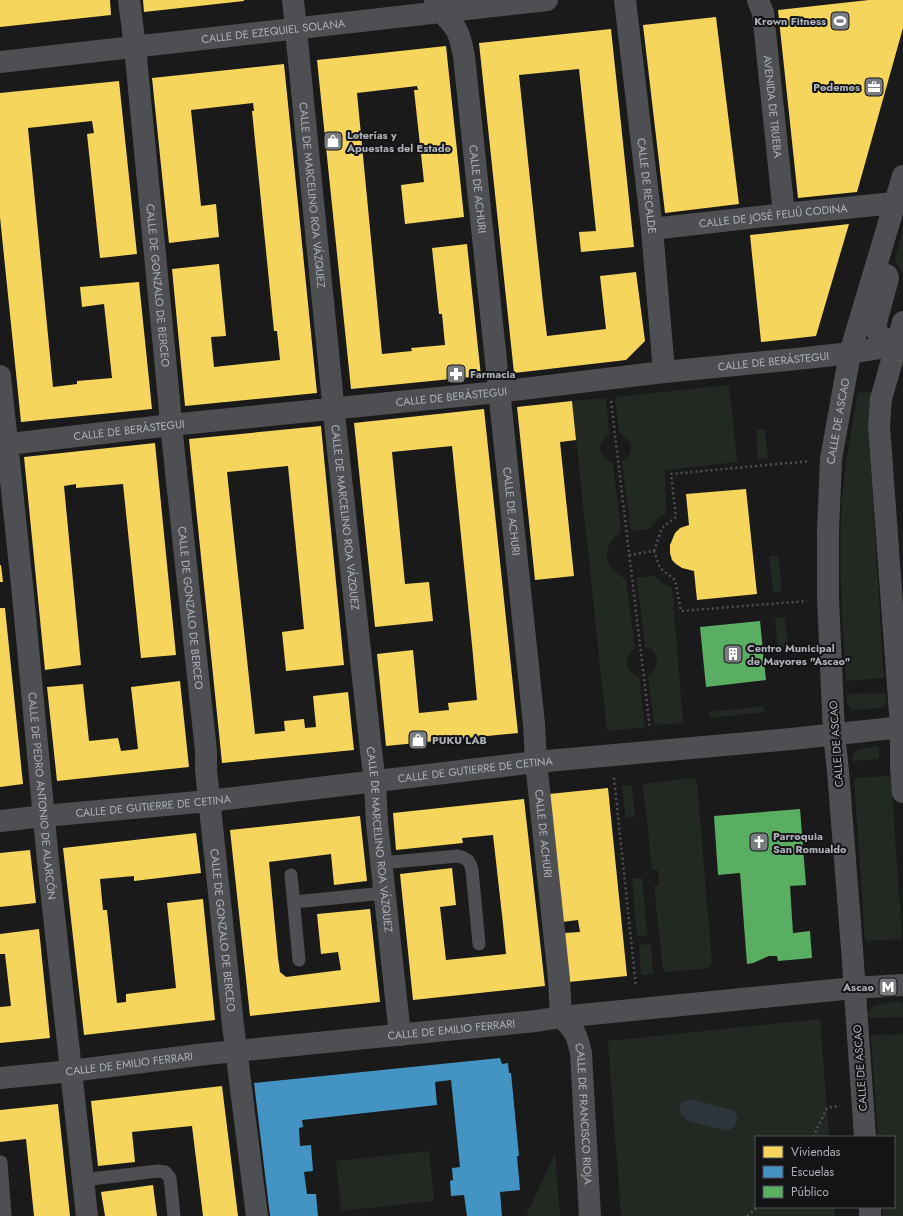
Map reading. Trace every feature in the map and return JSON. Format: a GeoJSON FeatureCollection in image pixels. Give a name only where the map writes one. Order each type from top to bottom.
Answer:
{"type":"FeatureCollection","features":[{"type":"Feature","properties":{"kind":"street","name":"CALLE DE GONZALO DE BERCEO"},"geometry":{"type":"LineString","coordinates":[[129,0],[169,392],[170,425],[206,743],[206,770],[209,801],[257,1216]]}},
{"type":"Feature","properties":{"kind":"street","name":"CALLE DE MARCELINO ROA VÁZQUEZ"},"geometry":{"type":"LineString","coordinates":[[293,0],[334,408],[375,780],[377,823],[400,1035]]}},
{"type":"Feature","properties":{"kind":"street","name":"CALLE DE EZEQUIEL SOLANA"},"geometry":{"type":"LineString","coordinates":[[0,62],[296,28],[438,6],[547,0]]}},
{"type":"Feature","properties":{"kind":"street","name":"CALLE DE RECALDE"},"geometry":{"type":"LineString","coordinates":[[625,0],[652,229],[664,372]]}},
{"type":"Feature","properties":{"kind":"street","name":"AVENIDA DE TRUEBA"},"geometry":{"type":"LineString","coordinates":[[758,0],[763,13],[784,214]]}},
{"type":"Feature","properties":{"kind":"street","name":"CALLE DE ACHURI"},"geometry":{"type":"LineString","coordinates":[[438,6],[457,31],[464,56],[498,392],[534,724],[536,762],[557,963],[561,1017]]}},
{"type":"Feature","properties":{"kind":"street","name":"CALLE DE ASCAO"},"geometry":{"type":"LineString","coordinates":[[865,1136],[834,734],[828,599],[828,531],[831,459],[850,353],[903,176]]}},
{"type":"Feature","properties":{"kind":"street","name":"CALLE DE JOSÉ FELIÚ CODINA"},"geometry":{"type":"LineString","coordinates":[[652,229],[896,203]]}},
{"type":"Feature","properties":{"kind":"street"},"geometry":{"type":"LineString","coordinates":[[880,254],[888,278],[875,326],[877,333],[883,338],[900,344]]}},
{"type":"Feature","properties":{"kind":"street"},"geometry":{"type":"LineString","coordinates":[[903,322],[900,344],[881,399],[879,426],[902,727],[901,768],[903,792]]}},
{"type":"Feature","properties":{"kind":"street","name":"CALLE DE BERÁSTEGUI"},"geometry":{"type":"LineString","coordinates":[[4,445],[170,425],[498,392],[608,378],[850,353],[900,344]]}},
{"type":"Feature","properties":{"kind":"street","name":"CALLE DE PEDRO ANTONIO DE ALARCÓN"},"geometry":{"type":"LineString","coordinates":[[0,376],[4,445],[23,595],[44,816],[86,1216]]}},
{"type":"Feature","properties":{"kind":"street","name":"CALLE DE GUTIERRE DE CETINA"},"geometry":{"type":"LineString","coordinates":[[0,821],[209,801],[536,762],[902,727]]}},
{"type":"Feature","properties":{"kind":"street","name":"CALLE DE EMILIO FERRARI"},"geometry":{"type":"LineString","coordinates":[[0,1078],[237,1051],[638,1009],[854,988],[903,985]]}},
{"type":"Feature","properties":{"kind":"street","name":"CALLE DE FRANCISCO RIOJA"},"geometry":{"type":"LineString","coordinates":[[561,1017],[572,1028],[578,1040],[581,1053],[590,1216]]}},
{"type":"Feature","properties":{"kind":"lane"},"geometry":{"type":"LineString","coordinates":[[381,863],[458,856],[465,858],[470,862],[479,944]]}},
{"type":"Feature","properties":{"kind":"lane"},"geometry":{"type":"LineString","coordinates":[[291,875],[300,960]]}},
{"type":"Feature","properties":{"kind":"lane"},"geometry":{"type":"LineString","coordinates":[[294,902],[384,893]]}},
{"type":"Feature","properties":{"kind":"lane"},"geometry":{"type":"LineString","coordinates":[[2,1162],[5,1216]]}},
{"type":"Feature","properties":{"kind":"lane"},"geometry":{"type":"LineString","coordinates":[[83,1180],[158,1171],[165,1172],[170,1178],[174,1216]]}},
{"type":"Feature","properties":{"kind":"path"},"geometry":{"type":"LineString","coordinates":[[608,378],[653,752]]}},
{"type":"Feature","properties":{"kind":"path"},"geometry":{"type":"LineString","coordinates":[[828,599],[681,611],[675,580],[660,568],[654,551],[662,528],[676,517],[671,474],[831,459]]}},
{"type":"Feature","properties":{"kind":"path"},"geometry":{"type":"LineString","coordinates":[[629,555],[654,551]]}},
{"type":"Feature","properties":{"kind":"path"},"geometry":{"type":"LineString","coordinates":[[611,755],[638,1009]]}},
{"type":"Feature","properties":{"kind":"path"},"geometry":{"type":"LineString","coordinates":[[813,1136],[827,1108],[862,1104]]}},
{"type":"Feature","properties":{"kind":"path"},"geometry":{"type":"LineString","coordinates":[[747,1216],[757,1208]]}},
{"type":"Feature","properties":{"kind":"shaded area"},"geometry":{"type":"Polygon","coordinates":[[[903,231],[903,269],[902,273],[895,259],[903,231]]]}},
{"type":"Feature","properties":{"kind":"shaded area"},"geometry":{"type":"Polygon","coordinates":[[[729,385],[737,462],[665,470],[666,513],[659,517],[650,529],[631,531],[622,462],[629,454],[631,446],[627,439],[619,433],[615,397],[729,385]]]}},
{"type":"Feature","properties":{"kind":"shaded area"},"geometry":{"type":"Polygon","coordinates":[[[871,392],[868,420],[869,442],[884,678],[846,681],[841,562],[843,490],[849,441],[858,393],[871,392]]]}},
{"type":"Feature","properties":{"kind":"shaded area"},"geometry":{"type":"Polygon","coordinates":[[[606,398],[609,433],[602,441],[600,450],[604,457],[613,463],[621,532],[610,544],[607,551],[607,557],[613,570],[618,575],[626,579],[635,648],[628,656],[627,664],[628,668],[639,677],[645,727],[607,731],[572,401],[606,398]]]}},
{"type":"Feature","properties":{"kind":"shaded area"},"geometry":{"type":"Polygon","coordinates":[[[765,429],[768,458],[758,459],[756,430],[765,429]]]}},
{"type":"Feature","properties":{"kind":"shaded area"},"geometry":{"type":"Polygon","coordinates":[[[778,555],[782,591],[773,592],[769,556],[778,555]]]}},
{"type":"Feature","properties":{"kind":"shaded area"},"geometry":{"type":"Polygon","coordinates":[[[655,576],[663,584],[672,587],[683,723],[654,725],[648,676],[654,671],[657,660],[654,652],[645,647],[637,578],[655,576]]]}},
{"type":"Feature","properties":{"kind":"shaded area"},"geometry":{"type":"Polygon","coordinates":[[[785,617],[788,647],[778,648],[775,618],[785,617]]]}},
{"type":"Feature","properties":{"kind":"shaded area"},"geometry":{"type":"Polygon","coordinates":[[[886,693],[885,706],[880,708],[852,710],[847,703],[847,694],[886,693]]]}},
{"type":"Feature","properties":{"kind":"shaded area"},"geometry":{"type":"Polygon","coordinates":[[[764,706],[765,712],[710,718],[709,712],[764,706]]]}},
{"type":"Feature","properties":{"kind":"shaded area"},"geometry":{"type":"Polygon","coordinates":[[[879,746],[879,759],[852,761],[852,756],[858,749],[879,746]]]}},
{"type":"Feature","properties":{"kind":"shaded area"},"geometry":{"type":"Polygon","coordinates":[[[891,776],[902,939],[865,941],[854,778],[891,776]]]}},
{"type":"Feature","properties":{"kind":"shaded area"},"geometry":{"type":"Polygon","coordinates":[[[690,778],[695,779],[697,782],[712,964],[708,968],[669,972],[664,971],[663,969],[654,886],[659,886],[658,870],[652,870],[643,784],[690,778]]]}},
{"type":"Feature","properties":{"kind":"shaded area"},"geometry":{"type":"Polygon","coordinates":[[[630,785],[632,787],[635,817],[626,818],[622,786],[630,785]]]}},
{"type":"Feature","properties":{"kind":"shaded area"},"geometry":{"type":"Polygon","coordinates":[[[642,878],[647,935],[637,936],[632,879],[642,878]]]}},
{"type":"Feature","properties":{"kind":"shaded area"},"geometry":{"type":"Polygon","coordinates":[[[651,944],[653,974],[641,975],[639,945],[651,944]]]}},
{"type":"Feature","properties":{"kind":"shaded area"},"geometry":{"type":"Polygon","coordinates":[[[898,1001],[903,1003],[903,1017],[869,1018],[868,1013],[874,1005],[898,1001]]]}},
{"type":"Feature","properties":{"kind":"shaded area"},"geometry":{"type":"Polygon","coordinates":[[[820,1019],[829,1136],[755,1136],[755,1208],[834,1208],[835,1216],[621,1216],[608,1041],[820,1019]]]}},
{"type":"Feature","properties":{"kind":"shaded area"},"geometry":{"type":"Polygon","coordinates":[[[903,1034],[903,1216],[883,1216],[882,1208],[895,1208],[895,1136],[878,1136],[871,1035],[903,1034]]]}},
{"type":"Feature","properties":{"kind":"shaded area"},"geometry":{"type":"Polygon","coordinates":[[[691,1099],[732,1110],[737,1116],[736,1124],[727,1131],[688,1121],[683,1117],[680,1108],[682,1102],[691,1099]]]}},
{"type":"Feature","properties":{"kind":"shaded area"},"geometry":{"type":"Polygon","coordinates":[[[429,1151],[434,1201],[341,1211],[336,1161],[429,1151]]]}},
{"type":"Feature","properties":{"kind":"shaded area"},"geometry":{"type":"Polygon","coordinates":[[[555,1153],[560,1216],[526,1216],[555,1153]]]}},
{"type":"Feature","properties":{"kind":"building: Viviendas"},"geometry":{"type":"Polygon","coordinates":[[[0,0],[110,0],[111,15],[0,27],[0,0]]]}},
{"type":"Feature","properties":{"kind":"building: Viviendas"},"geometry":{"type":"Polygon","coordinates":[[[143,0],[244,0],[244,1],[144,12],[143,0]]]}},
{"type":"Feature","properties":{"kind":"building: Viviendas"},"geometry":{"type":"Polygon","coordinates":[[[869,0],[903,0],[903,28],[857,192],[798,198],[778,10],[869,0]]]}},
{"type":"Feature","properties":{"kind":"building: Viviendas"},"geometry":{"type":"Polygon","coordinates":[[[716,17],[739,204],[665,213],[643,25],[716,17]]]}},
{"type":"Feature","properties":{"kind":"building: Viviendas"},"geometry":{"type":"Polygon","coordinates":[[[611,29],[634,247],[581,252],[579,232],[596,231],[579,69],[519,75],[543,303],[547,336],[606,329],[600,276],[636,272],[645,341],[626,360],[514,373],[479,43],[611,29]]]}},
{"type":"Feature","properties":{"kind":"building: Viviendas"},"geometry":{"type":"Polygon","coordinates":[[[446,46],[464,217],[405,224],[401,185],[424,182],[414,90],[418,90],[417,86],[357,93],[382,354],[412,351],[411,348],[445,345],[442,314],[439,314],[432,248],[467,244],[481,376],[351,389],[317,60],[446,46]]]}},
{"type":"Feature","properties":{"kind":"building: Viviendas"},"geometry":{"type":"Polygon","coordinates":[[[284,64],[317,393],[185,406],[172,269],[219,264],[226,336],[211,337],[214,367],[280,360],[277,331],[274,331],[252,111],[254,111],[253,103],[191,110],[201,206],[216,204],[219,237],[169,243],[152,78],[284,64]]]}},
{"type":"Feature","properties":{"kind":"building: Viviendas"},"geometry":{"type":"Polygon","coordinates":[[[119,81],[137,254],[100,258],[87,134],[94,133],[92,121],[28,128],[53,387],[77,384],[77,381],[112,378],[104,304],[82,307],[80,287],[139,282],[152,409],[21,422],[0,217],[0,93],[119,81]]]}},
{"type":"Feature","properties":{"kind":"building: Viviendas"},"geometry":{"type":"Polygon","coordinates":[[[849,224],[816,336],[761,342],[750,235],[849,224]]]}},
{"type":"Feature","properties":{"kind":"building: Viviendas"},"geometry":{"type":"Polygon","coordinates":[[[572,401],[576,440],[560,442],[574,576],[535,580],[517,407],[572,401]]]}},
{"type":"Feature","properties":{"kind":"building: Viviendas"},"geometry":{"type":"Polygon","coordinates":[[[484,409],[518,733],[386,746],[377,654],[413,650],[419,713],[449,710],[448,703],[477,700],[472,645],[452,446],[392,452],[405,584],[429,582],[433,621],[375,627],[354,423],[484,409]]]}},
{"type":"Feature","properties":{"kind":"building: Viviendas"},"geometry":{"type":"Polygon","coordinates":[[[321,426],[344,665],[286,671],[282,632],[304,629],[288,466],[227,472],[255,734],[285,731],[284,721],[304,719],[305,728],[316,727],[313,696],[348,692],[354,750],[222,763],[189,439],[321,426]]]}},
{"type":"Feature","properties":{"kind":"building: Viviendas"},"geometry":{"type":"Polygon","coordinates":[[[155,443],[176,655],[141,658],[123,484],[76,488],[76,484],[64,486],[81,665],[45,670],[24,457],[155,443]]]}},
{"type":"Feature","properties":{"kind":"building: Viviendas"},"geometry":{"type":"Polygon","coordinates":[[[746,489],[757,594],[697,600],[694,571],[682,568],[676,564],[672,560],[670,553],[670,545],[675,533],[680,528],[689,525],[686,494],[746,489]]]}},
{"type":"Feature","properties":{"kind":"building: Viviendas"},"geometry":{"type":"Polygon","coordinates":[[[1,565],[3,582],[0,582],[1,565]]]}},
{"type":"Feature","properties":{"kind":"building: Viviendas"},"geometry":{"type":"Polygon","coordinates":[[[0,608],[5,608],[23,784],[0,787],[0,608]]]}},
{"type":"Feature","properties":{"kind":"building: Viviendas"},"geometry":{"type":"Polygon","coordinates":[[[180,681],[189,767],[57,781],[47,687],[83,684],[89,741],[118,738],[121,751],[138,749],[131,687],[180,681]]]}},
{"type":"Feature","properties":{"kind":"building: Viviendas"},"geometry":{"type":"Polygon","coordinates":[[[608,788],[627,976],[569,982],[564,933],[580,932],[578,920],[562,922],[549,794],[608,788]]]}},
{"type":"Feature","properties":{"kind":"building: Viviendas"},"geometry":{"type":"Polygon","coordinates":[[[524,799],[545,986],[413,1000],[400,874],[452,868],[456,905],[440,907],[446,960],[506,954],[503,924],[493,835],[462,838],[463,843],[396,850],[393,813],[524,799]]]}},
{"type":"Feature","properties":{"kind":"building: Viviendas"},"geometry":{"type":"Polygon","coordinates":[[[360,816],[367,881],[334,885],[331,854],[269,862],[278,958],[280,972],[286,977],[341,970],[338,952],[321,954],[317,914],[370,909],[380,1002],[250,1016],[230,830],[360,816]]]}},
{"type":"Feature","properties":{"kind":"building: Viviendas"},"geometry":{"type":"Polygon","coordinates":[[[196,833],[201,873],[134,881],[134,876],[100,879],[103,910],[107,910],[117,1003],[126,1002],[126,994],[176,988],[167,903],[203,899],[215,1020],[84,1035],[63,848],[196,833]]]}},
{"type":"Feature","properties":{"kind":"building: Viviendas"},"geometry":{"type":"Polygon","coordinates":[[[30,850],[36,903],[0,907],[0,853],[30,850]]]}},
{"type":"Feature","properties":{"kind":"building: Viviendas"},"geometry":{"type":"Polygon","coordinates":[[[39,929],[50,1038],[0,1043],[0,1007],[11,1006],[5,954],[0,954],[0,934],[39,929]]]}},
{"type":"Feature","properties":{"kind":"building: Viviendas"},"geometry":{"type":"Polygon","coordinates":[[[222,1086],[238,1216],[203,1216],[192,1126],[132,1132],[135,1162],[98,1166],[91,1101],[222,1086]]]}},
{"type":"Feature","properties":{"kind":"building: Viviendas"},"geometry":{"type":"Polygon","coordinates":[[[58,1104],[70,1216],[34,1216],[26,1139],[0,1142],[0,1110],[58,1104]]]}},
{"type":"Feature","properties":{"kind":"building: Viviendas"},"geometry":{"type":"Polygon","coordinates":[[[153,1185],[157,1216],[105,1216],[101,1192],[153,1185]]]}},
{"type":"Feature","properties":{"kind":"building: Escuelas"},"geometry":{"type":"Polygon","coordinates":[[[500,1058],[502,1064],[508,1063],[509,1073],[511,1073],[519,1156],[517,1156],[520,1190],[500,1192],[502,1216],[467,1216],[464,1195],[451,1196],[450,1181],[453,1180],[452,1168],[460,1167],[451,1080],[435,1082],[437,1105],[302,1120],[303,1127],[299,1128],[300,1146],[311,1145],[313,1171],[304,1172],[307,1194],[316,1194],[318,1216],[270,1216],[254,1083],[500,1058]]]}},
{"type":"Feature","properties":{"kind":"building: Público","name":"Centro Municipal de Mayores \"Ascao\""},"geometry":{"type":"Polygon","coordinates":[[[760,621],[766,680],[706,687],[700,627],[760,621]]]}},
{"type":"Feature","properties":{"kind":"building: Público","name":"Parroquia San Romualdo"},"geometry":{"type":"Polygon","coordinates":[[[800,809],[806,885],[790,886],[793,933],[810,931],[812,958],[778,961],[777,956],[769,956],[747,964],[740,873],[718,875],[714,816],[800,809]]]}},
{"type":"Feature","properties":{"kind":"place","name":"Krown Fitness"},"geometry":{"type":"Point","coordinates":[840,21]}},
{"type":"Feature","properties":{"kind":"place","name":"Podemos"},"geometry":{"type":"Point","coordinates":[874,87]}},
{"type":"Feature","properties":{"kind":"place","name":"Loterías y Apuestas del Estado"},"geometry":{"type":"Point","coordinates":[333,141]}},
{"type":"Feature","properties":{"kind":"place","name":"Farmacia"},"geometry":{"type":"Point","coordinates":[456,374]}},
{"type":"Feature","properties":{"kind":"place","name":"Centro Municipal de Mayores \"Ascao\""},"geometry":{"type":"Point","coordinates":[733,654]}},
{"type":"Feature","properties":{"kind":"place","name":"PUKU LAB"},"geometry":{"type":"Point","coordinates":[418,740]}},
{"type":"Feature","properties":{"kind":"place","name":"Parroquia San Romualdo"},"geometry":{"type":"Point","coordinates":[759,842]}},
{"type":"Feature","properties":{"kind":"place","name":"Ascao"},"geometry":{"type":"Point","coordinates":[888,987]}}]}
